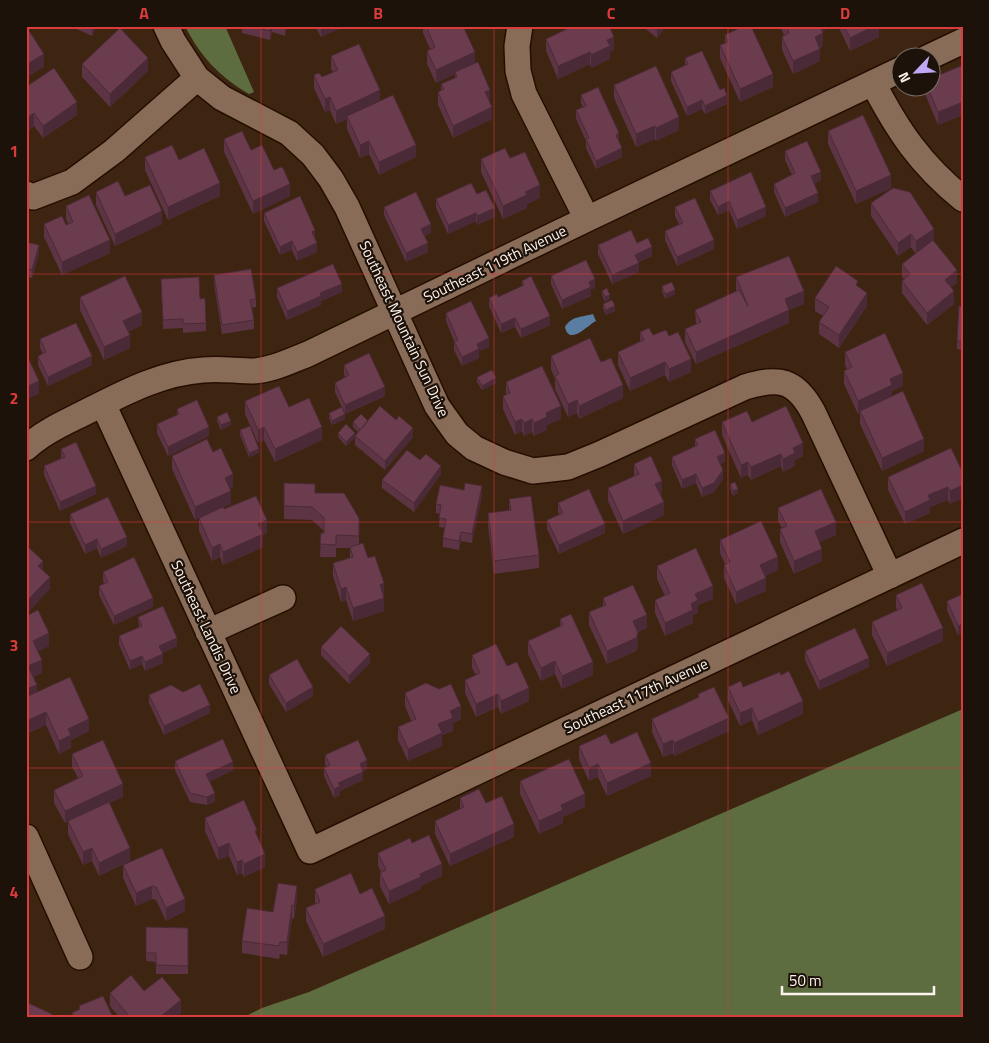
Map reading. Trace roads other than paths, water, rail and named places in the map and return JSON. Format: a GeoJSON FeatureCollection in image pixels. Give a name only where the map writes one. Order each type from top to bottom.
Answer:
{"type":"FeatureCollection","features":[{"type":"Feature","properties":{"kind":"street","name":"Southeast Mountain Sun Drive"},"geometry":{"type":"LineString","coordinates":[[166,26],[173,41],[197,78],[222,98],[289,133],[313,155],[331,179],[347,207],[437,406],[457,434],[474,448],[504,462],[533,471],[568,466],[600,454],[745,387],[765,381],[788,384],[804,396],[814,412],[890,576]]}},
{"type":"Feature","properties":{"kind":"street"},"geometry":{"type":"LineString","coordinates":[[520,26],[517,46],[518,71],[524,94],[587,219]]}},
{"type":"Feature","properties":{"kind":"street"},"geometry":{"type":"LineString","coordinates":[[942,51],[963,41]]}},
{"type":"Feature","properties":{"kind":"street","name":"Southeast 119th Avenue"},"geometry":{"type":"LineString","coordinates":[[26,448],[48,431],[139,386],[174,374],[204,370],[255,371],[278,366],[308,354],[892,74]]}},
{"type":"Feature","properties":{"kind":"street"},"geometry":{"type":"LineString","coordinates":[[26,194],[33,197],[72,182],[114,151],[197,78]]}},
{"type":"Feature","properties":{"kind":"street"},"geometry":{"type":"LineString","coordinates":[[873,83],[890,116],[909,145],[931,170],[963,199]]}},
{"type":"Feature","properties":{"kind":"street","name":"Southeast Landis Drive"},"geometry":{"type":"LineString","coordinates":[[103,404],[310,851]]}},
{"type":"Feature","properties":{"kind":"street","name":"Southeast 117th Avenue"},"geometry":{"type":"LineString","coordinates":[[310,851],[963,541]]}},
{"type":"Feature","properties":{"kind":"street"},"geometry":{"type":"LineString","coordinates":[[208,632],[283,598]]}},
{"type":"Feature","properties":{"kind":"street"},"geometry":{"type":"LineString","coordinates":[[26,838],[80,957]]}},
{"type":"Feature","properties":{"kind":"water"},"geometry":{"type":"Polygon","coordinates":[[[593,314],[596,321],[575,335],[567,333],[565,327],[570,321],[593,314]]]}}]}
